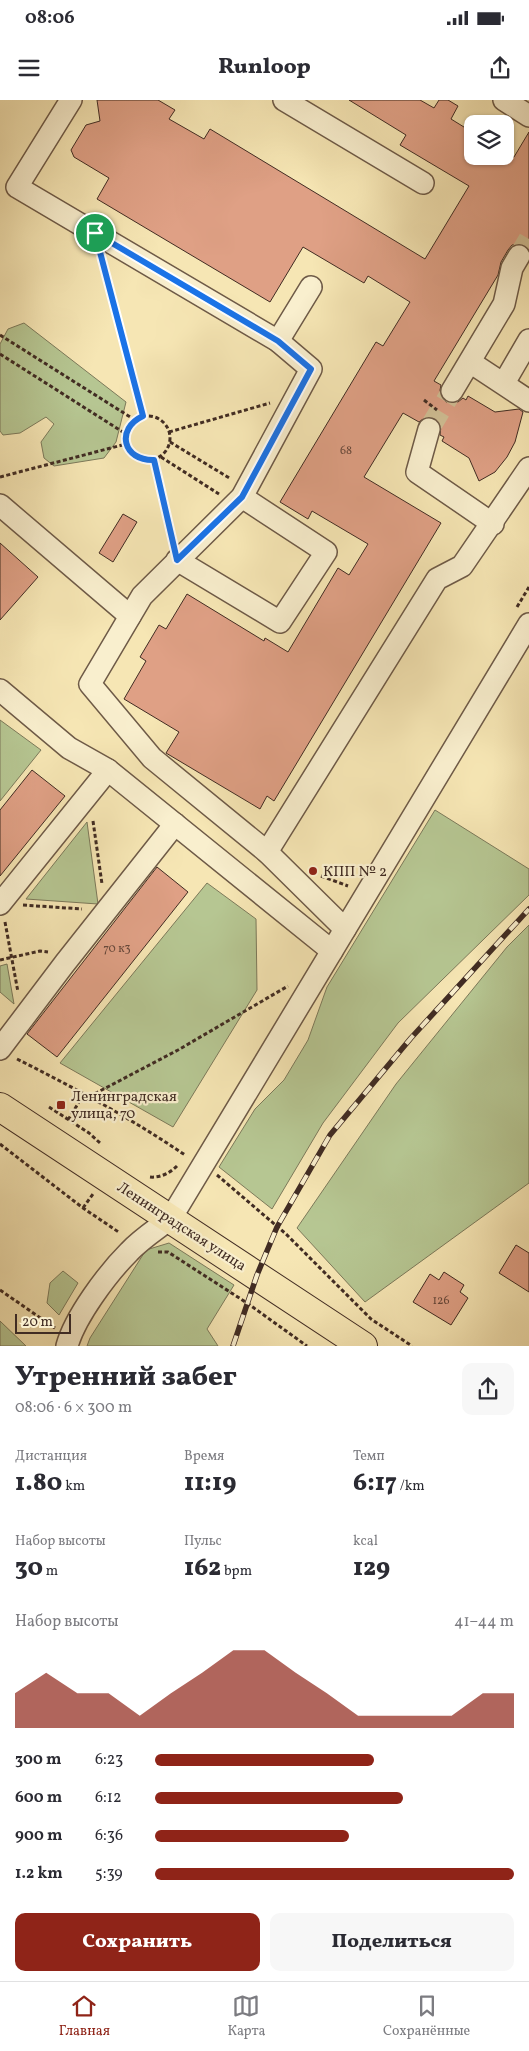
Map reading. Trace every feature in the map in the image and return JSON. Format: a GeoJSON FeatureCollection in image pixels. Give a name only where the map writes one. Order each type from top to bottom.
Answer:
{"type":"FeatureCollection","features":[{"type":"Feature","properties":{"kind":"main road","name":"Ленинградская улица"},"geometry":{"type":"LineString","coordinates":[[0,1106],[364,1346]]}},
{"type":"Feature","properties":{"kind":"street"},"geometry":{"type":"LineString","coordinates":[[71,100],[17,187],[278,341],[311,369],[241,496],[142,596],[90,684],[152,758],[267,852],[345,929]]}},
{"type":"Feature","properties":{"kind":"street"},"geometry":{"type":"LineString","coordinates":[[284,100],[423,183]]}},
{"type":"Feature","properties":{"kind":"street"},"geometry":{"type":"LineString","coordinates":[[504,100],[529,116]]}},
{"type":"Feature","properties":{"kind":"street"},"geometry":{"type":"LineString","coordinates":[[452,391],[504,304],[512,268],[519,256]]}},
{"type":"Feature","properties":{"kind":"street"},"geometry":{"type":"LineString","coordinates":[[278,341],[311,288]]}},
{"type":"Feature","properties":{"kind":"street"},"geometry":{"type":"LineString","coordinates":[[504,383],[529,340]]}},
{"type":"Feature","properties":{"kind":"street"},"geometry":{"type":"LineString","coordinates":[[470,362],[529,401]]}},
{"type":"Feature","properties":{"kind":"street"},"geometry":{"type":"LineString","coordinates":[[434,420],[417,472],[492,524]]}},
{"type":"Feature","properties":{"kind":"street"},"geometry":{"type":"LineString","coordinates":[[267,852],[437,579],[462,566],[529,468]]}},
{"type":"Feature","properties":{"kind":"street"},"geometry":{"type":"LineString","coordinates":[[177,560],[280,622],[326,552],[241,496]]}},
{"type":"Feature","properties":{"kind":"street"},"geometry":{"type":"LineString","coordinates":[[0,505],[130,616]]}},
{"type":"Feature","properties":{"kind":"street"},"geometry":{"type":"LineString","coordinates":[[63,1344],[106,1278],[129,1251],[171,1218],[529,624]]}},
{"type":"Feature","properties":{"kind":"street"},"geometry":{"type":"LineString","coordinates":[[0,690],[69,748],[108,770],[332,951]]}},
{"type":"Feature","properties":{"kind":"street"},"geometry":{"type":"LineString","coordinates":[[1,904],[108,770]]}},
{"type":"Feature","properties":{"kind":"street"},"geometry":{"type":"LineString","coordinates":[[8,1054],[23,1017],[175,824]]}},
{"type":"Feature","properties":{"kind":"path"},"geometry":{"type":"LineString","coordinates":[[95,233],[143,416]]}},
{"type":"Feature","properties":{"kind":"path"},"geometry":{"type":"LineString","coordinates":[[0,335],[135,420]]}},
{"type":"Feature","properties":{"kind":"path"},"geometry":{"type":"LineString","coordinates":[[0,354],[126,434]]}},
{"type":"Feature","properties":{"kind":"path"},"geometry":{"type":"LineString","coordinates":[[169,432],[296,396]]}},
{"type":"Feature","properties":{"kind":"path"},"geometry":{"type":"LineString","coordinates":[[424,400],[434,420]]}},
{"type":"Feature","properties":{"kind":"path"},"geometry":{"type":"LineString","coordinates":[[143,416],[152,416],[160,419],[166,425],[169,432],[170,442],[167,450],[161,457],[154,460],[144,460],[136,457],[129,451],[126,444],[126,434],[129,426],[143,416]]}},
{"type":"Feature","properties":{"kind":"path"},"geometry":{"type":"LineString","coordinates":[[170,442],[241,496]]}},
{"type":"Feature","properties":{"kind":"path"},"geometry":{"type":"LineString","coordinates":[[0,477],[126,444]]}},
{"type":"Feature","properties":{"kind":"path"},"geometry":{"type":"LineString","coordinates":[[161,457],[241,496]]}},
{"type":"Feature","properties":{"kind":"path"},"geometry":{"type":"LineString","coordinates":[[154,460],[177,560]]}},
{"type":"Feature","properties":{"kind":"path"},"geometry":{"type":"LineString","coordinates":[[23,1017],[1,904],[106,911],[89,793]]}},
{"type":"Feature","properties":{"kind":"path"},"geometry":{"type":"LineString","coordinates":[[320,876],[348,886],[365,896]]}},
{"type":"Feature","properties":{"kind":"path"},"geometry":{"type":"LineString","coordinates":[[0,960],[40,951],[52,953],[65,963]]}},
{"type":"Feature","properties":{"kind":"path"},"geometry":{"type":"LineString","coordinates":[[68,1120],[79,1102],[178,1050],[288,986]]}},
{"type":"Feature","properties":{"kind":"path"},"geometry":{"type":"LineString","coordinates":[[8,1054],[150,1131],[192,1160]]}},
{"type":"Feature","properties":{"kind":"path"},"geometry":{"type":"LineString","coordinates":[[0,1144],[124,1236]]}},
{"type":"Feature","properties":{"kind":"path"},"geometry":{"type":"LineString","coordinates":[[214,1173],[286,1234],[371,1318],[412,1346]]}},
{"type":"Feature","properties":{"kind":"path"},"geometry":{"type":"LineString","coordinates":[[84,1208],[97,1190]]}},
{"type":"Feature","properties":{"kind":"path"},"geometry":{"type":"LineString","coordinates":[[157,1252],[168,1252],[307,1346]]}},
{"type":"Feature","properties":{"kind":"path"},"geometry":{"type":"LineString","coordinates":[[0,1290],[26,1307],[63,1344]]}},
{"type":"Feature","properties":{"kind":"green space"},"geometry":{"type":"Polygon","coordinates":[[[24,323],[126,402],[116,442],[104,458],[54,466],[44,458],[41,442],[54,424],[46,417],[20,433],[3,435],[0,431],[0,344],[8,329],[24,323]]]}},
{"type":"Feature","properties":{"kind":"green space"},"geometry":{"type":"Polygon","coordinates":[[[0,720],[41,750],[0,801],[0,720]]]}},
{"type":"Feature","properties":{"kind":"green space"},"geometry":{"type":"Polygon","coordinates":[[[435,810],[529,869],[529,895],[398,1023],[323,1123],[272,1209],[219,1167],[255,1109],[284,1080],[308,1040],[327,987],[435,810]]]}},
{"type":"Feature","properties":{"kind":"green space"},"geometry":{"type":"Polygon","coordinates":[[[87,822],[98,904],[26,899],[87,822]]]}},
{"type":"Feature","properties":{"kind":"green space"},"geometry":{"type":"Polygon","coordinates":[[[207,883],[256,919],[257,990],[173,1127],[60,1063],[207,883]]]}},
{"type":"Feature","properties":{"kind":"green space"},"geometry":{"type":"Polygon","coordinates":[[[529,925],[529,1183],[365,1302],[297,1228],[396,1084],[507,947],[529,925]]]}},
{"type":"Feature","properties":{"kind":"green space"},"geometry":{"type":"Polygon","coordinates":[[[7,964],[14,1004],[0,992],[0,966],[7,964]]]}},
{"type":"Feature","properties":{"kind":"green space"},"geometry":{"type":"Polygon","coordinates":[[[169,1243],[234,1285],[207,1329],[218,1346],[87,1346],[90,1338],[146,1250],[169,1243]]]}},
{"type":"Feature","properties":{"kind":"green space"},"geometry":{"type":"Polygon","coordinates":[[[63,1271],[78,1283],[59,1315],[47,1303],[50,1283],[63,1271]]]}},
{"type":"Feature","properties":{"kind":"green space"},"geometry":{"type":"Polygon","coordinates":[[[0,1321],[26,1346],[0,1346],[0,1321]]]}},
{"type":"Feature","properties":{"kind":"building"},"geometry":{"type":"Polygon","coordinates":[[[97,100],[158,100],[175,110],[169,119],[204,139],[210,129],[425,259],[469,186],[400,145],[406,135],[349,100],[420,100],[434,108],[439,100],[448,100],[458,106],[451,119],[464,127],[464,165],[514,165],[514,157],[529,132],[529,249],[525,245],[519,244],[512,245],[508,250],[501,262],[498,275],[434,381],[441,385],[441,397],[446,402],[458,402],[463,398],[466,400],[468,396],[495,412],[519,409],[523,412],[515,442],[507,457],[495,472],[479,481],[469,458],[442,441],[444,437],[440,435],[441,426],[438,420],[426,417],[419,422],[403,413],[364,477],[441,523],[274,801],[267,796],[260,809],[166,753],[179,732],[124,699],[146,661],[140,657],[159,625],[166,629],[187,594],[264,641],[265,638],[288,652],[338,568],[349,575],[368,544],[312,511],[308,519],[280,502],[376,342],[383,346],[410,302],[368,276],[364,283],[303,247],[270,302],[97,199],[109,178],[74,157],[71,150],[86,125],[100,121],[97,100]]]}},
{"type":"Feature","properties":{"kind":"building"},"geometry":{"type":"Polygon","coordinates":[[[123,514],[137,522],[113,562],[99,553],[123,514]]]}},
{"type":"Feature","properties":{"kind":"building"},"geometry":{"type":"Polygon","coordinates":[[[0,543],[38,577],[0,620],[0,543]]]}},
{"type":"Feature","properties":{"kind":"building"},"geometry":{"type":"Polygon","coordinates":[[[32,770],[65,796],[0,876],[0,810],[32,770]]]}},
{"type":"Feature","properties":{"kind":"building"},"geometry":{"type":"Polygon","coordinates":[[[157,867],[188,892],[57,1057],[27,1034],[157,867]]]}},
{"type":"Feature","properties":{"kind":"building"},"geometry":{"type":"Polygon","coordinates":[[[516,1245],[529,1253],[529,1292],[499,1273],[516,1245]]]}},
{"type":"Feature","properties":{"kind":"building"},"geometry":{"type":"Polygon","coordinates":[[[444,1272],[464,1285],[460,1292],[468,1298],[451,1325],[413,1302],[430,1274],[439,1280],[444,1272]]]}},
{"type":"Feature","properties":{"kind":"tunnel"},"geometry":{"type":"LineString","coordinates":[[519,256],[529,239]]}},
{"type":"Feature","properties":{"kind":"tunnel"},"geometry":{"type":"LineString","coordinates":[[429,429],[452,391]]}},
{"type":"Feature","properties":{"kind":"railway"},"geometry":{"type":"LineString","coordinates":[[233,1346],[257,1275],[277,1227],[330,1135],[411,1038],[529,909]]}},
{"type":"Feature","properties":{"kind":"place","name":"КПП № 2"},"geometry":{"type":"Point","coordinates":[313,871]}},
{"type":"Feature","properties":{"kind":"place","name":"Ленинградская улица, 70"},"geometry":{"type":"Point","coordinates":[61,1105]}},
{"type":"Feature","properties":{"kind":"route"},"geometry":{"type":"LineString","coordinates":[[95,233],[278,341],[311,369],[242,497],[177,560],[154,460],[144,460],[136,457],[129,451],[126,444],[126,434],[129,426],[143,416],[95,233]]}}]}
